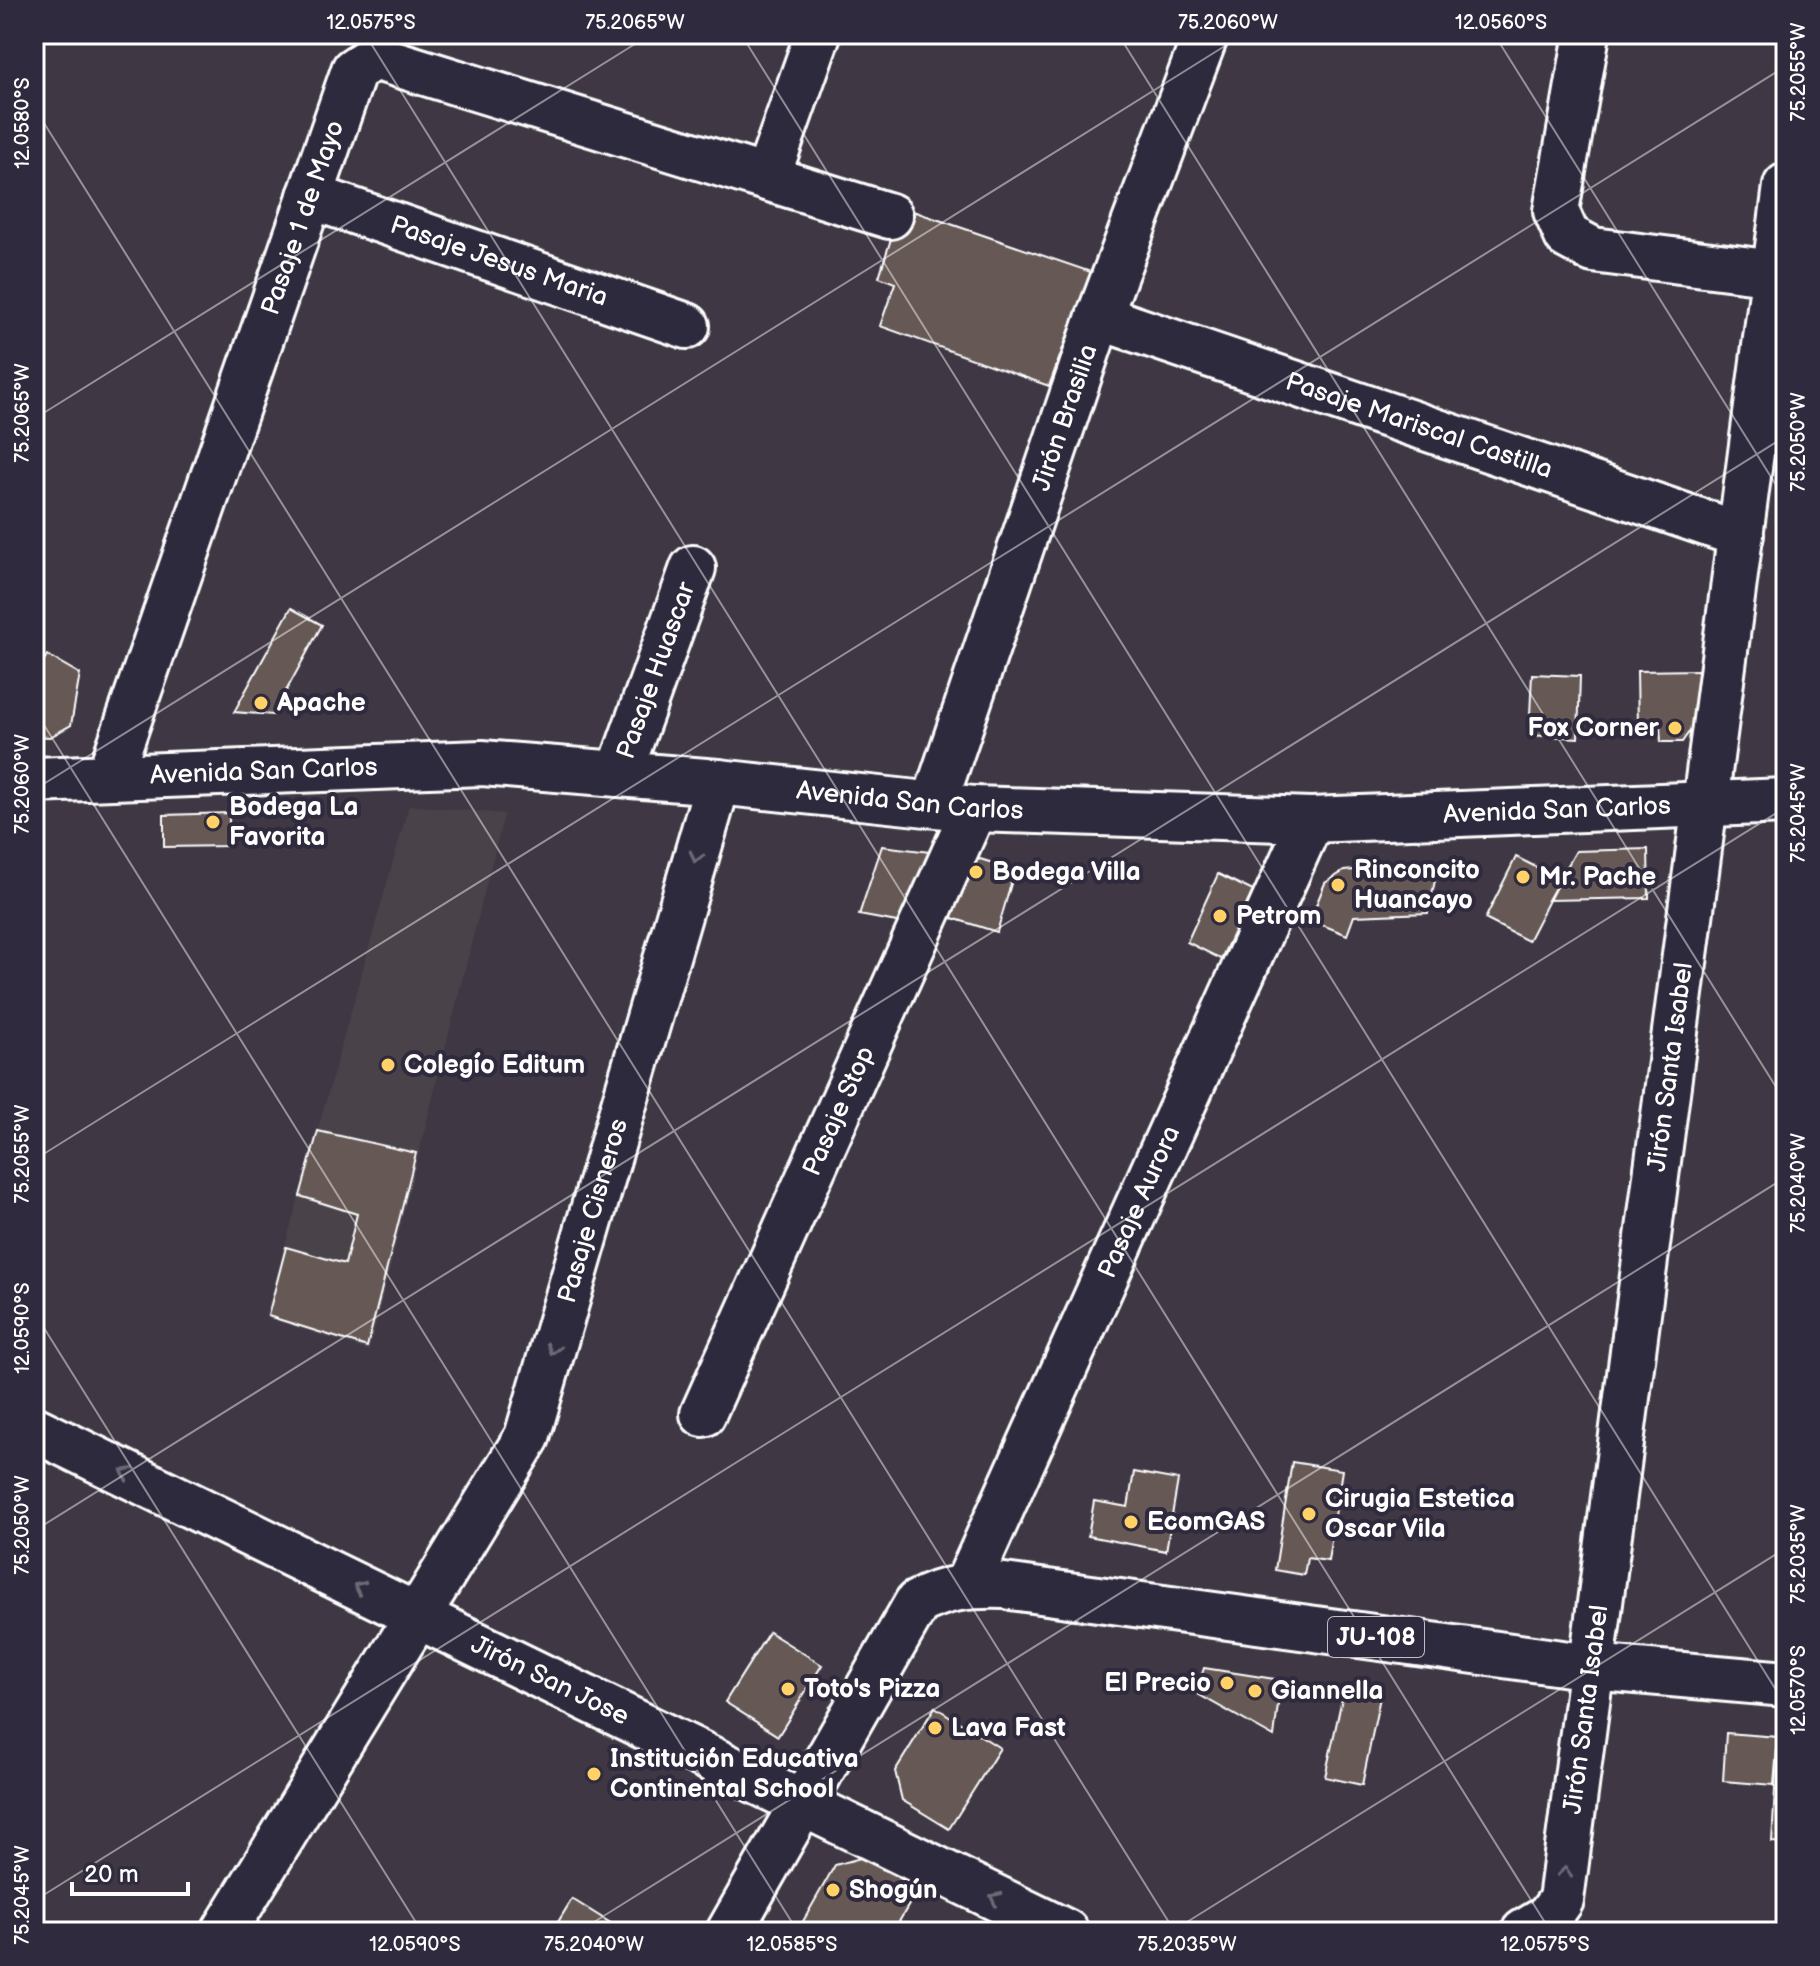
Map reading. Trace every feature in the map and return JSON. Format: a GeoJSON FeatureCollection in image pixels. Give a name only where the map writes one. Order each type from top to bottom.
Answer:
{"type":"FeatureCollection","features":[{"type":"Feature","properties":{"kind":"street"},"geometry":{"type":"LineString","coordinates":[[767,178],[818,34]]}},
{"type":"Feature","properties":{"kind":"street","name":"Jirón Brasilia"},"geometry":{"type":"LineString","coordinates":[[954,806],[1099,317],[1206,34]]}},
{"type":"Feature","properties":{"kind":"street"},"geometry":{"type":"LineString","coordinates":[[1587,34],[1556,211],[1567,236],[1593,250],[1775,273]]}},
{"type":"Feature","properties":{"kind":"street","name":"Pasaje 1 de Mayo"},"geometry":{"type":"LineString","coordinates":[[109,777],[354,70],[374,57],[890,216]]}},
{"type":"Feature","properties":{"kind":"street","name":"Jirón Santa Isabel"},"geometry":{"type":"LineString","coordinates":[[1524,1932],[1549,1917],[1561,1900],[1786,189]]}},
{"type":"Feature","properties":{"kind":"street","name":"Pasaje Jesus Maria"},"geometry":{"type":"LineString","coordinates":[[310,196],[687,326]]}},
{"type":"Feature","properties":{"kind":"street","name":"Pasaje Mariscal Castilla"},"geometry":{"type":"LineString","coordinates":[[1099,317],[1741,535]]}},
{"type":"Feature","properties":{"kind":"street","name":"Pasaje Huascar"},"geometry":{"type":"LineString","coordinates":[[619,774],[693,568]]}},
{"type":"Feature","properties":{"kind":"street","name":"Avenida San Carlos"},"geometry":{"type":"LineString","coordinates":[[34,780],[482,763],[718,782],[954,806],[1311,820],[1786,801]]}},
{"type":"Feature","properties":{"kind":"street","name":"Pasaje Cisneros"},"geometry":{"type":"LineString","coordinates":[[224,1932],[415,1615],[527,1437],[718,782]]}},
{"type":"Feature","properties":{"kind":"street","name":"Pasaje Stop"},"geometry":{"type":"LineString","coordinates":[[703,1414],[954,806]]}},
{"type":"Feature","properties":{"kind":"street","name":"Pasaje Aurora"},"geometry":{"type":"LineString","coordinates":[[967,1585],[1311,820]]}},
{"type":"Feature","properties":{"kind":"street","name":"Jirón San Jose"},"geometry":{"type":"LineString","coordinates":[[34,1429],[1066,1932]]}},
{"type":"Feature","properties":{"kind":"street","name":"JU-108"},"geometry":{"type":"LineString","coordinates":[[729,1932],[917,1603],[939,1591],[967,1585],[1004,1586],[1591,1667],[1786,1684]]}},
{"type":"Feature","properties":{"kind":"shaded area","name":"Colegío Editum"},"geometry":{"type":"Polygon","coordinates":[[[409,805],[504,814],[369,1351],[265,1317],[409,805]]]}},
{"type":"Feature","properties":{"kind":"building"},"geometry":{"type":"Polygon","coordinates":[[[901,207],[1091,272],[1049,386],[880,326],[895,283],[879,277],[901,207]]]}},
{"type":"Feature","properties":{"kind":"building"},"geometry":{"type":"Polygon","coordinates":[[[291,608],[322,625],[273,715],[234,712],[291,608]]]}},
{"type":"Feature","properties":{"kind":"building"},"geometry":{"type":"Polygon","coordinates":[[[47,655],[80,674],[71,725],[50,737],[34,736],[34,678],[47,655]]]}},
{"type":"Feature","properties":{"kind":"building"},"geometry":{"type":"Polygon","coordinates":[[[1699,670],[1700,716],[1682,742],[1661,742],[1660,726],[1638,727],[1637,671],[1699,670]]]}},
{"type":"Feature","properties":{"kind":"building"},"geometry":{"type":"Polygon","coordinates":[[[1532,674],[1580,676],[1578,738],[1529,735],[1532,674]]]}},
{"type":"Feature","properties":{"kind":"building"},"geometry":{"type":"Polygon","coordinates":[[[229,813],[229,846],[164,847],[164,815],[229,813]]]}},
{"type":"Feature","properties":{"kind":"building"},"geometry":{"type":"Polygon","coordinates":[[[882,846],[938,853],[913,925],[859,915],[882,846]]]}},
{"type":"Feature","properties":{"kind":"building"},"geometry":{"type":"Polygon","coordinates":[[[1648,849],[1649,898],[1548,900],[1576,851],[1648,849]]]}},
{"type":"Feature","properties":{"kind":"building"},"geometry":{"type":"Polygon","coordinates":[[[1516,857],[1560,879],[1528,941],[1485,919],[1516,857]]]}},
{"type":"Feature","properties":{"kind":"building"},"geometry":{"type":"Polygon","coordinates":[[[980,859],[1015,870],[997,932],[949,917],[971,863],[980,859]]]}},
{"type":"Feature","properties":{"kind":"building"},"geometry":{"type":"Polygon","coordinates":[[[1439,862],[1428,913],[1354,916],[1347,935],[1310,920],[1325,883],[1344,871],[1439,862]]]}},
{"type":"Feature","properties":{"kind":"building","name":"Petrom"},"geometry":{"type":"Polygon","coordinates":[[[1218,874],[1253,891],[1221,959],[1187,942],[1218,874]]]}},
{"type":"Feature","properties":{"kind":"building"},"geometry":{"type":"Polygon","coordinates":[[[318,1131],[416,1153],[367,1347],[268,1316],[286,1247],[345,1264],[357,1214],[300,1196],[318,1131]]]}},
{"type":"Feature","properties":{"kind":"building","name":"Cirugia Estetica Oscar Vila"},"geometry":{"type":"Polygon","coordinates":[[[1292,1462],[1342,1470],[1328,1561],[1307,1558],[1304,1575],[1275,1570],[1292,1462]]]}},
{"type":"Feature","properties":{"kind":"building","name":"EcomGAS"},"geometry":{"type":"Polygon","coordinates":[[[1134,1472],[1178,1480],[1166,1551],[1088,1536],[1094,1501],[1128,1507],[1134,1472]]]}},
{"type":"Feature","properties":{"kind":"building"},"geometry":{"type":"Polygon","coordinates":[[[769,1632],[822,1665],[778,1736],[725,1702],[769,1632]]]}},
{"type":"Feature","properties":{"kind":"building"},"geometry":{"type":"Polygon","coordinates":[[[1204,1668],[1281,1680],[1274,1737],[1196,1693],[1204,1668]]]}},
{"type":"Feature","properties":{"kind":"building"},"geometry":{"type":"Polygon","coordinates":[[[1344,1689],[1380,1697],[1362,1785],[1325,1777],[1344,1689]]]}},
{"type":"Feature","properties":{"kind":"building"},"geometry":{"type":"Polygon","coordinates":[[[935,1707],[1000,1748],[949,1829],[902,1800],[895,1771],[935,1707]]]}},
{"type":"Feature","properties":{"kind":"building"},"geometry":{"type":"Polygon","coordinates":[[[1726,1733],[1778,1737],[1774,1785],[1723,1781],[1726,1733]]]}},
{"type":"Feature","properties":{"kind":"building"},"geometry":{"type":"Polygon","coordinates":[[[1778,1737],[1786,1737],[1786,1843],[1772,1842],[1778,1737]]]}},
{"type":"Feature","properties":{"kind":"building"},"geometry":{"type":"Polygon","coordinates":[[[864,1857],[918,1889],[893,1932],[818,1932],[802,1923],[835,1865],[864,1857]]]}},
{"type":"Feature","properties":{"kind":"building"},"geometry":{"type":"Polygon","coordinates":[[[572,1899],[625,1932],[552,1932],[572,1899]]]}},
{"type":"Feature","properties":{"kind":"place","name":"Apache"},"geometry":{"type":"Point","coordinates":[261,703]}},
{"type":"Feature","properties":{"kind":"place","name":"Fox Corner"},"geometry":{"type":"Point","coordinates":[1675,728]}},
{"type":"Feature","properties":{"kind":"place","name":"Bodega La Favorita"},"geometry":{"type":"Point","coordinates":[213,822]}},
{"type":"Feature","properties":{"kind":"place","name":"Bodega Villa"},"geometry":{"type":"Point","coordinates":[976,872]}},
{"type":"Feature","properties":{"kind":"place","name":"Mr. Pache"},"geometry":{"type":"Point","coordinates":[1523,877]}},
{"type":"Feature","properties":{"kind":"place","name":"Rinconcito Huancayo"},"geometry":{"type":"Point","coordinates":[1338,885]}},
{"type":"Feature","properties":{"kind":"place","name":"Petrom"},"geometry":{"type":"Point","coordinates":[1220,916]}},
{"type":"Feature","properties":{"kind":"place","name":"Colegío Editum"},"geometry":{"type":"Point","coordinates":[388,1065]}},
{"type":"Feature","properties":{"kind":"place","name":"Cirugia Estetica Oscar Vila"},"geometry":{"type":"Point","coordinates":[1309,1514]}},
{"type":"Feature","properties":{"kind":"place","name":"EcomGAS"},"geometry":{"type":"Point","coordinates":[1131,1522]}},
{"type":"Feature","properties":{"kind":"place","name":"El Precio"},"geometry":{"type":"Point","coordinates":[1227,1683]}},
{"type":"Feature","properties":{"kind":"place","name":"Toto's Pizza"},"geometry":{"type":"Point","coordinates":[788,1689]}},
{"type":"Feature","properties":{"kind":"place","name":"Giannella"},"geometry":{"type":"Point","coordinates":[1255,1691]}},
{"type":"Feature","properties":{"kind":"place","name":"Lava Fast"},"geometry":{"type":"Point","coordinates":[935,1728]}},
{"type":"Feature","properties":{"kind":"place","name":"Institución Educativa Continental School"},"geometry":{"type":"Point","coordinates":[594,1774]}},
{"type":"Feature","properties":{"kind":"place","name":"Shogún"},"geometry":{"type":"Point","coordinates":[833,1890]}}]}
